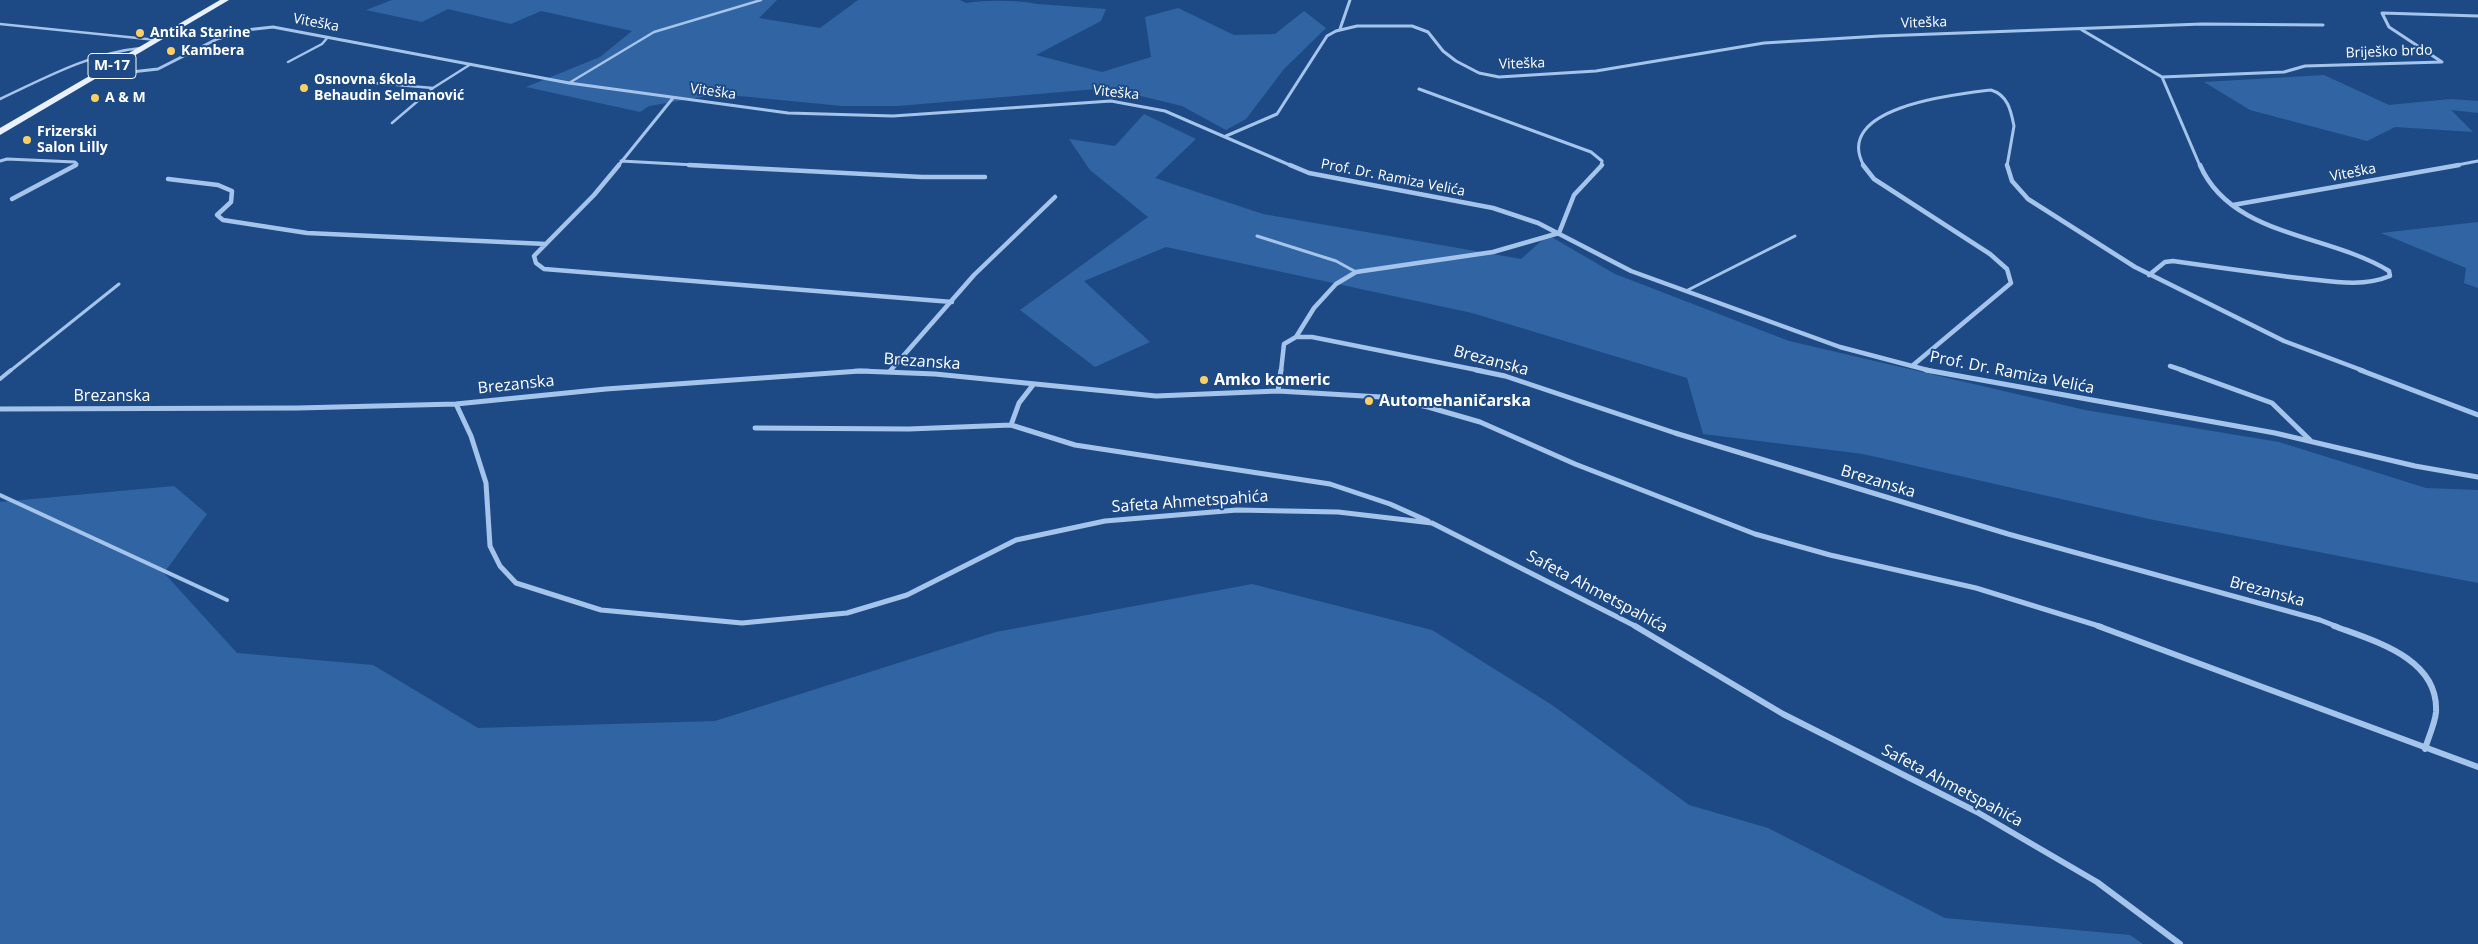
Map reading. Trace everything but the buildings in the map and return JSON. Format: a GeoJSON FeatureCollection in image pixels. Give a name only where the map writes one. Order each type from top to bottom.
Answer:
{"type":"FeatureCollection","features":[{"type":"Feature","properties":{"kind":"main road","name":"M-17"},"geometry":{"type":"LineString","coordinates":[[0,132],[225,0]]}},
{"type":"Feature","properties":{"kind":"street"},"geometry":{"type":"LineString","coordinates":[[1226,136],[1277,114],[1327,36],[1340,29],[1350,0]]}},
{"type":"Feature","properties":{"kind":"street","name":"Briješko brdo"},"geometry":{"type":"LineString","coordinates":[[2162,77],[2284,72],[2305,66],[2442,62],[2389,26],[2382,12],[2478,16]]}},
{"type":"Feature","properties":{"kind":"street","name":"Viteška"},"geometry":{"type":"LineString","coordinates":[[1340,29],[1402,26],[1422,28],[1428,32],[1442,51],[1456,61],[1479,73],[1499,77],[1596,71],[1764,43],[1880,36],[2082,30],[2202,24],[2323,25]]}},
{"type":"Feature","properties":{"kind":"street","name":"Viteška"},"geometry":{"type":"LineString","coordinates":[[95,76],[158,70],[217,39],[246,30],[285,28],[569,83],[788,114],[893,116],[1042,103],[1111,101],[1165,110],[1226,136]]}},
{"type":"Feature","properties":{"kind":"street"},"geometry":{"type":"LineString","coordinates":[[2082,30],[2162,77],[2207,182],[2219,195],[2263,222],[2373,261],[2389,271],[2390,276],[2375,282],[2349,283],[2253,273],[2173,261],[2165,262],[2149,275]]}},
{"type":"Feature","properties":{"kind":"street"},"geometry":{"type":"LineString","coordinates":[[1278,391],[1284,344],[1296,337],[1314,308],[1336,284],[1356,272],[1493,252],[1559,233],[1574,195],[1602,165],[1602,161],[1591,152],[1419,89]]}},
{"type":"Feature","properties":{"kind":"street"},"geometry":{"type":"LineString","coordinates":[[1912,366],[2011,283],[2008,269],[1990,254],[1874,178],[1863,168],[1857,148],[1862,134],[1884,114],[1984,90],[1997,90],[2004,96],[2014,126],[2006,166],[2016,187],[2028,198],[2149,275],[2284,341],[2478,415]]}},
{"type":"Feature","properties":{"kind":"street","name":"Viteška"},"geometry":{"type":"LineString","coordinates":[[674,98],[594,195],[534,256],[536,263],[544,269],[952,302]]}},
{"type":"Feature","properties":{"kind":"street","name":"Prof. Dr. Ramiza Velića"},"geometry":{"type":"LineString","coordinates":[[1226,136],[1308,174],[1417,192],[1493,208],[1538,223],[1601,258],[1686,291],[1792,331],[1912,366],[1993,384],[2275,433],[2415,466],[2478,477]]}},
{"type":"Feature","properties":{"kind":"street"},"geometry":{"type":"LineString","coordinates":[[0,161],[17,159],[75,162],[77,164],[12,199]]}},
{"type":"Feature","properties":{"kind":"street"},"geometry":{"type":"LineString","coordinates":[[621,161],[922,177],[985,177]]}},
{"type":"Feature","properties":{"kind":"street","name":"Viteška"},"geometry":{"type":"LineString","coordinates":[[2233,205],[2298,195],[2478,161]]}},
{"type":"Feature","properties":{"kind":"street"},"geometry":{"type":"LineString","coordinates":[[168,179],[218,185],[232,191],[233,196],[229,206],[217,215],[223,220],[307,233],[546,244]]}},
{"type":"Feature","properties":{"kind":"street"},"geometry":{"type":"LineString","coordinates":[[890,372],[974,275],[1055,198]]}},
{"type":"Feature","properties":{"kind":"street","name":"Brezanska"},"geometry":{"type":"LineString","coordinates":[[1296,337],[1312,337],[1442,361],[1505,376],[1674,433],[2008,534],[2320,620],[2376,642],[2412,661],[2432,683],[2436,712],[2425,749]]}},
{"type":"Feature","properties":{"kind":"street"},"geometry":{"type":"LineString","coordinates":[[2170,366],[2272,403],[2311,442]]}},
{"type":"Feature","properties":{"kind":"street","name":"Brezanska"},"geometry":{"type":"LineString","coordinates":[[0,409],[298,408],[456,404],[606,389],[860,371],[890,372],[1156,396],[1278,391],[1381,397],[1428,407],[1480,422],[1575,464],[1755,534],[1830,555],[1976,588],[2066,614],[2233,674],[2425,749],[2478,767]]}},
{"type":"Feature","properties":{"kind":"street"},"geometry":{"type":"LineString","coordinates":[[1011,425],[1019,403],[1033,385]]}},
{"type":"Feature","properties":{"kind":"street","name":"Safeta Ahmetspahića"},"geometry":{"type":"LineString","coordinates":[[456,404],[471,436],[486,483],[490,546],[500,566],[516,583],[601,610],[742,623],[847,613],[908,595],[1016,540],[1105,521],[1246,510],[1338,512],[1432,523],[1624,619],[1783,714],[1977,812],[2097,882],[2180,944]]}},
{"type":"Feature","properties":{"kind":"street"},"geometry":{"type":"LineString","coordinates":[[755,428],[909,429],[1011,425],[1075,445],[1330,484],[1390,504],[1432,523]]}},
{"type":"Feature","properties":{"kind":"lane"},"geometry":{"type":"LineString","coordinates":[[569,83],[654,32],[761,0]]}},
{"type":"Feature","properties":{"kind":"lane"},"geometry":{"type":"LineString","coordinates":[[0,24],[157,40]]}},
{"type":"Feature","properties":{"kind":"lane"},"geometry":{"type":"LineString","coordinates":[[288,62],[322,44],[328,37]]}},
{"type":"Feature","properties":{"kind":"lane"},"geometry":{"type":"LineString","coordinates":[[0,99],[100,56],[127,48],[143,48]]}},
{"type":"Feature","properties":{"kind":"lane"},"geometry":{"type":"LineString","coordinates":[[392,123],[433,88],[471,64]]}},
{"type":"Feature","properties":{"kind":"lane"},"geometry":{"type":"LineString","coordinates":[[315,78],[433,88]]}},
{"type":"Feature","properties":{"kind":"lane"},"geometry":{"type":"LineString","coordinates":[[1257,236],[1336,261],[1356,272]]}},
{"type":"Feature","properties":{"kind":"lane"},"geometry":{"type":"LineString","coordinates":[[1686,291],[1795,236]]}},
{"type":"Feature","properties":{"kind":"lane"},"geometry":{"type":"LineString","coordinates":[[0,379],[119,284]]}},
{"type":"Feature","properties":{"kind":"lane"},"geometry":{"type":"LineString","coordinates":[[0,495],[227,600]]}},
{"type":"Feature","properties":{"kind":"shaded area"},"geometry":{"type":"Polygon","coordinates":[[[392,0],[777,0],[759,18],[820,28],[858,0],[960,0],[966,3],[1011,1],[1106,9],[1101,21],[1036,55],[1102,72],[1151,57],[1145,17],[1178,8],[1234,35],[1275,34],[1304,11],[1326,28],[1284,69],[1246,119],[1226,130],[1182,106],[1108,88],[898,106],[842,106],[719,94],[649,106],[640,112],[526,87],[600,57],[632,31],[541,11],[511,24],[448,9],[422,22],[366,10],[392,0]]]}},
{"type":"Feature","properties":{"kind":"shaded area"},"geometry":{"type":"Polygon","coordinates":[[[2324,75],[2389,105],[2451,99],[2478,101],[2478,113],[2451,110],[2473,132],[2395,127],[2367,141],[2250,110],[2204,82],[2324,75]]]}},
{"type":"Feature","properties":{"kind":"shaded area"},"geometry":{"type":"Polygon","coordinates":[[[1144,114],[1196,139],[1155,178],[1263,214],[1521,259],[1548,235],[1615,274],[1789,341],[2085,410],[2279,442],[2426,488],[2478,490],[2478,583],[2149,519],[1863,454],[1703,434],[1687,378],[1472,313],[1166,247],[1084,281],[1150,342],[1095,367],[1020,310],[1148,217],[1090,170],[1069,139],[1115,146],[1144,114]]]}},
{"type":"Feature","properties":{"kind":"shaded area"},"geometry":{"type":"Polygon","coordinates":[[[2478,222],[2478,288],[2464,283],[2466,268],[2381,233],[2478,222]]]}},
{"type":"Feature","properties":{"kind":"shaded area"},"geometry":{"type":"Polygon","coordinates":[[[174,486],[207,514],[164,573],[237,653],[373,665],[478,728],[715,721],[996,632],[1252,584],[1432,630],[1552,705],[1689,805],[1768,828],[1945,918],[2130,935],[2143,944],[0,944],[0,502],[174,486]]]}},
{"type":"Feature","properties":{"kind":"place","name":"Antika Starine"},"geometry":{"type":"Point","coordinates":[140,33]}},
{"type":"Feature","properties":{"kind":"place","name":"Kambera"},"geometry":{"type":"Point","coordinates":[171,51]}},
{"type":"Feature","properties":{"kind":"place","name":"Osnovna śkola Behaudin Selmanović"},"geometry":{"type":"Point","coordinates":[304,88]}},
{"type":"Feature","properties":{"kind":"place","name":"A & M"},"geometry":{"type":"Point","coordinates":[95,98]}},
{"type":"Feature","properties":{"kind":"place","name":"Frizerski Salon Lilly"},"geometry":{"type":"Point","coordinates":[27,140]}},
{"type":"Feature","properties":{"kind":"place","name":"Amko komeric"},"geometry":{"type":"Point","coordinates":[1204,380]}},
{"type":"Feature","properties":{"kind":"place","name":"Automehaničarska"},"geometry":{"type":"Point","coordinates":[1369,401]}}]}
